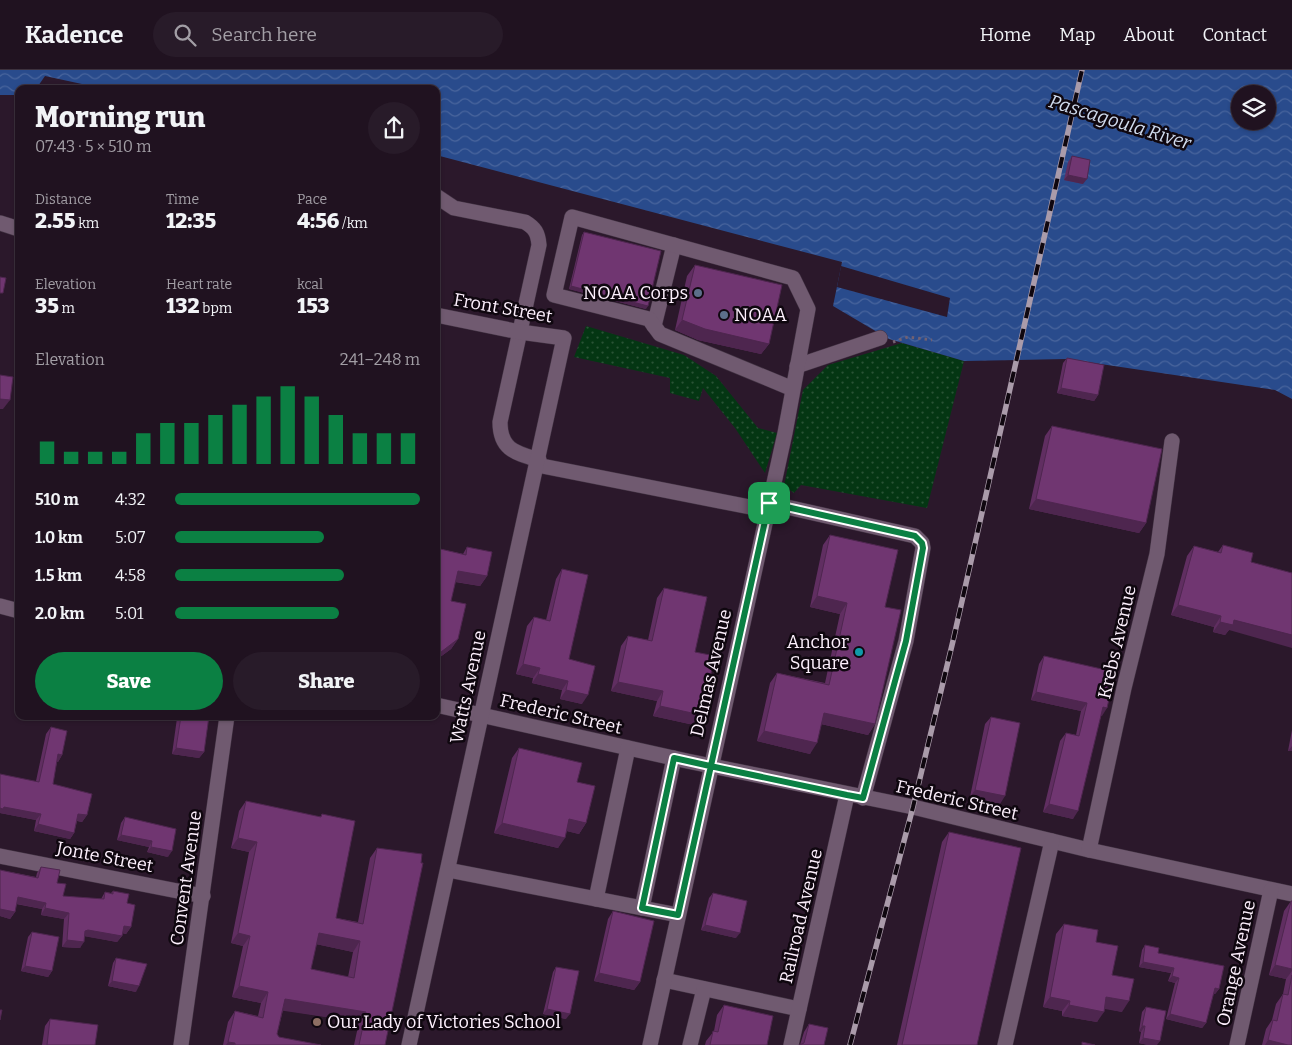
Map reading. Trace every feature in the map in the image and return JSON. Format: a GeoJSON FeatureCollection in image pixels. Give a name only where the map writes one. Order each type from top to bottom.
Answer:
{"type":"FeatureCollection","features":[{"type":"Feature","properties":{"kind":"street"},"geometry":{"type":"LineString","coordinates":[[440,199],[454,208],[525,222],[534,227],[538,236],[539,245],[500,422],[500,433],[512,452],[538,463],[750,507],[769,503],[915,536],[922,543],[923,548],[906,641],[863,798]]}},
{"type":"Feature","properties":{"kind":"street"},"geometry":{"type":"LineString","coordinates":[[654,326],[674,245],[572,217],[554,295],[649,320],[660,334],[793,389]]}},
{"type":"Feature","properties":{"kind":"street"},"geometry":{"type":"LineString","coordinates":[[0,223],[15,228]]}},
{"type":"Feature","properties":{"kind":"street","name":"Delmas Avenue"},"geometry":{"type":"LineString","coordinates":[[650,1045],[769,503],[808,309],[793,278],[674,245]]}},
{"type":"Feature","properties":{"kind":"street","name":"Front Street"},"geometry":{"type":"LineString","coordinates":[[440,315],[520,332],[564,338]]}},
{"type":"Feature","properties":{"kind":"street","name":"Watts Avenue"},"geometry":{"type":"LineString","coordinates":[[409,1045],[564,338]]}},
{"type":"Feature","properties":{"kind":"street"},"geometry":{"type":"LineString","coordinates":[[797,366],[885,341]]}},
{"type":"Feature","properties":{"kind":"street","name":"Krebs Avenue"},"geometry":{"type":"LineString","coordinates":[[1089,850],[1124,688],[1157,554],[1172,441]]}},
{"type":"Feature","properties":{"kind":"street"},"geometry":{"type":"LineString","coordinates":[[0,606],[15,609]]}},
{"type":"Feature","properties":{"kind":"street","name":"Frederic Street"},"geometry":{"type":"LineString","coordinates":[[440,706],[1292,894]]}},
{"type":"Feature","properties":{"kind":"street","name":"Convent Avenue"},"geometry":{"type":"LineString","coordinates":[[181,1045],[226,720]]}},
{"type":"Feature","properties":{"kind":"street"},"geometry":{"type":"LineString","coordinates":[[596,899],[628,748]]}},
{"type":"Feature","properties":{"kind":"street"},"geometry":{"type":"LineString","coordinates":[[642,908],[674,758]]}},
{"type":"Feature","properties":{"kind":"street","name":"Railroad Avenue"},"geometry":{"type":"LineString","coordinates":[[791,1045],[847,795]]}},
{"type":"Feature","properties":{"kind":"street"},"geometry":{"type":"LineString","coordinates":[[1005,1045],[1052,841]]}},
{"type":"Feature","properties":{"kind":"street","name":"Jonte Street"},"geometry":{"type":"LineString","coordinates":[[0,856],[203,896]]}},
{"type":"Feature","properties":{"kind":"street"},"geometry":{"type":"LineString","coordinates":[[448,870],[678,915]]}},
{"type":"Feature","properties":{"kind":"street","name":"Orange Avenue"},"geometry":{"type":"LineString","coordinates":[[1237,1045],[1272,890]]}},
{"type":"Feature","properties":{"kind":"street"},"geometry":{"type":"LineString","coordinates":[[664,980],[799,1009]]}},
{"type":"Feature","properties":{"kind":"street"},"geometry":{"type":"LineString","coordinates":[[690,1045],[704,989]]}},
{"type":"Feature","properties":{"kind":"path"},"geometry":{"type":"LineString","coordinates":[[885,341],[908,337],[932,340]]}},
{"type":"Feature","properties":{"kind":"green space"},"geometry":{"type":"Polygon","coordinates":[[[586,326],[684,355],[716,376],[758,428],[777,433],[765,473],[735,428],[703,388],[699,401],[670,393],[670,378],[574,357],[586,326]]]}},
{"type":"Feature","properties":{"kind":"green space"},"geometry":{"type":"Polygon","coordinates":[[[902,343],[964,361],[927,508],[801,485],[794,493],[784,486],[803,390],[828,365],[902,343]]]}},
{"type":"Feature","properties":{"kind":"water","name":"Pascagoula River"},"geometry":{"type":"Polygon","coordinates":[[[0,70],[1292,70],[1292,399],[1275,390],[1067,359],[964,361],[889,339],[833,306],[842,262],[440,156],[440,85],[87,85],[45,76],[39,85],[15,85],[15,95],[0,95],[0,70]]]}},
{"type":"Feature","properties":{"kind":"pier"},"geometry":{"type":"Polygon","coordinates":[[[841,266],[950,298],[947,317],[837,287],[841,266]]]}},
{"type":"Feature","properties":{"kind":"building"},"geometry":{"type":"Polygon","coordinates":[[[1072,156],[1090,160],[1087,179],[1068,175],[1072,156]]]}},
{"type":"Feature","properties":{"kind":"building"},"geometry":{"type":"Polygon","coordinates":[[[584,232],[661,251],[648,306],[571,286],[584,232]]]}},
{"type":"Feature","properties":{"kind":"building","name":"NOAA"},"geometry":{"type":"Polygon","coordinates":[[[695,265],[782,285],[769,344],[705,329],[682,320],[695,265]]]}},
{"type":"Feature","properties":{"kind":"building"},"geometry":{"type":"Polygon","coordinates":[[[0,277],[6,278],[3,293],[0,293],[0,277]]]}},
{"type":"Feature","properties":{"kind":"building"},"geometry":{"type":"Polygon","coordinates":[[[1067,358],[1104,365],[1098,395],[1061,388],[1067,358]]]}},
{"type":"Feature","properties":{"kind":"building"},"geometry":{"type":"Polygon","coordinates":[[[0,375],[13,377],[10,400],[0,399],[0,375]]]}},
{"type":"Feature","properties":{"kind":"building"},"geometry":{"type":"Polygon","coordinates":[[[1052,426],[1162,449],[1146,523],[1036,499],[1052,426]]]}},
{"type":"Feature","properties":{"kind":"building","name":"Anchor Square"},"geometry":{"type":"Polygon","coordinates":[[[830,535],[898,550],[885,607],[901,610],[875,724],[824,713],[817,743],[764,731],[777,673],[829,685],[847,603],[817,596],[830,535]]]}},
{"type":"Feature","properties":{"kind":"building"},"geometry":{"type":"Polygon","coordinates":[[[1223,545],[1253,553],[1251,562],[1292,573],[1292,635],[1234,620],[1233,625],[1220,622],[1221,616],[1178,605],[1194,546],[1221,553],[1223,545]]]}},
{"type":"Feature","properties":{"kind":"building"},"geometry":{"type":"Polygon","coordinates":[[[467,547],[492,552],[487,576],[458,571],[451,601],[466,604],[458,639],[440,652],[440,549],[466,555],[467,547]]]}},
{"type":"Feature","properties":{"kind":"building"},"geometry":{"type":"Polygon","coordinates":[[[562,569],[588,575],[569,659],[595,666],[588,695],[566,690],[568,681],[538,674],[540,668],[523,664],[534,617],[550,621],[562,569]]]}},
{"type":"Feature","properties":{"kind":"building"},"geometry":{"type":"Polygon","coordinates":[[[664,588],[707,597],[695,652],[715,656],[701,715],[660,706],[663,691],[618,682],[628,636],[652,641],[664,588]]]}},
{"type":"Feature","properties":{"kind":"building"},"geometry":{"type":"Polygon","coordinates":[[[1044,656],[1115,672],[1107,708],[1103,707],[1078,811],[1049,804],[1066,733],[1079,736],[1087,703],[1036,692],[1044,656]]]}},
{"type":"Feature","properties":{"kind":"building"},"geometry":{"type":"Polygon","coordinates":[[[991,717],[1020,723],[1005,796],[975,790],[991,717]]]}},
{"type":"Feature","properties":{"kind":"building"},"geometry":{"type":"Polygon","coordinates":[[[180,720],[208,720],[204,752],[176,748],[180,720]]]}},
{"type":"Feature","properties":{"kind":"building"},"geometry":{"type":"Polygon","coordinates":[[[51,727],[67,731],[62,755],[58,754],[53,784],[92,794],[87,815],[78,814],[74,833],[38,824],[41,814],[4,807],[3,809],[0,808],[0,774],[39,782],[51,727]]]}},
{"type":"Feature","properties":{"kind":"building"},"geometry":{"type":"Polygon","coordinates":[[[519,748],[582,763],[577,782],[595,786],[586,823],[569,819],[565,838],[502,823],[519,748]]]}},
{"type":"Feature","properties":{"kind":"building"},"geometry":{"type":"Polygon","coordinates":[[[246,801],[321,817],[322,814],[355,821],[336,918],[363,924],[377,848],[422,854],[421,863],[423,863],[385,1045],[359,1045],[366,1012],[285,999],[277,1034],[279,1037],[321,1045],[235,1045],[235,1043],[228,1042],[235,1011],[263,1018],[268,992],[239,986],[250,936],[238,933],[257,842],[238,838],[246,801]],[[319,933],[311,969],[354,978],[360,941],[319,933]]]}},
{"type":"Feature","properties":{"kind":"building"},"geometry":{"type":"Polygon","coordinates":[[[125,817],[176,829],[172,851],[151,847],[152,841],[121,835],[125,817]]]}},
{"type":"Feature","properties":{"kind":"building"},"geometry":{"type":"Polygon","coordinates":[[[949,832],[1021,848],[977,1045],[902,1045],[949,832]]]}},
{"type":"Feature","properties":{"kind":"building"},"geometry":{"type":"Polygon","coordinates":[[[41,867],[60,870],[57,883],[66,884],[63,896],[104,899],[105,892],[113,894],[113,891],[129,894],[127,903],[135,905],[131,927],[124,926],[122,936],[88,930],[85,931],[84,942],[67,940],[69,913],[45,908],[46,903],[18,897],[15,912],[0,909],[0,870],[38,878],[41,867]]]}},
{"type":"Feature","properties":{"kind":"building"},"geometry":{"type":"Polygon","coordinates":[[[713,893],[747,901],[740,933],[705,925],[713,893]]]}},
{"type":"Feature","properties":{"kind":"building"},"geometry":{"type":"Polygon","coordinates":[[[1292,901],[1292,969],[1275,965],[1292,901]]]}},
{"type":"Feature","properties":{"kind":"building"},"geometry":{"type":"Polygon","coordinates":[[[613,911],[654,921],[640,982],[599,973],[613,911]]]}},
{"type":"Feature","properties":{"kind":"building"},"geometry":{"type":"Polygon","coordinates":[[[1064,924],[1098,930],[1096,942],[1118,946],[1112,975],[1134,979],[1129,1001],[1106,997],[1104,1012],[1069,1005],[1070,1001],[1050,997],[1064,924]]]}},
{"type":"Feature","properties":{"kind":"building"},"geometry":{"type":"Polygon","coordinates":[[[32,932],[59,937],[52,971],[25,966],[32,932]]]}},
{"type":"Feature","properties":{"kind":"building"},"geometry":{"type":"Polygon","coordinates":[[[1145,945],[1159,948],[1158,953],[1224,966],[1219,989],[1215,988],[1206,1023],[1170,1014],[1179,978],[1172,976],[1174,968],[1143,962],[1145,945]]]}},
{"type":"Feature","properties":{"kind":"building"},"geometry":{"type":"Polygon","coordinates":[[[116,958],[147,964],[139,986],[112,981],[116,958]]]}},
{"type":"Feature","properties":{"kind":"building"},"geometry":{"type":"Polygon","coordinates":[[[556,967],[579,971],[570,1014],[547,1009],[556,967]]]}},
{"type":"Feature","properties":{"kind":"building"},"geometry":{"type":"Polygon","coordinates":[[[1292,975],[1292,1045],[1288,1045],[1268,1040],[1273,1020],[1277,1021],[1283,994],[1288,995],[1292,975]]]}},
{"type":"Feature","properties":{"kind":"building"},"geometry":{"type":"Polygon","coordinates":[[[724,1005],[773,1016],[767,1045],[710,1045],[713,1031],[718,1032],[724,1005]]]}},
{"type":"Feature","properties":{"kind":"building"},"geometry":{"type":"Polygon","coordinates":[[[1146,1007],[1166,1011],[1160,1041],[1143,1038],[1145,1026],[1142,1026],[1146,1007]]]}},
{"type":"Feature","properties":{"kind":"building"},"geometry":{"type":"Polygon","coordinates":[[[50,1019],[98,1025],[95,1045],[47,1045],[50,1019]]]}},
{"type":"Feature","properties":{"kind":"building"},"geometry":{"type":"Polygon","coordinates":[[[809,1024],[828,1028],[824,1045],[799,1045],[804,1043],[809,1024]]]}},
{"type":"Feature","properties":{"kind":"building"},"geometry":{"type":"Polygon","coordinates":[[[1082,1042],[1095,1045],[1082,1045],[1082,1042]]]}},
{"type":"Feature","properties":{"kind":"railway"},"geometry":{"type":"LineString","coordinates":[[850,1045],[913,807],[953,641],[1082,70]]}},
{"type":"Feature","properties":{"kind":"place","name":"NOAA Corps"},"geometry":{"type":"Point","coordinates":[698,293]}},
{"type":"Feature","properties":{"kind":"place","name":"NOAA"},"geometry":{"type":"Point","coordinates":[724,315]}},
{"type":"Feature","properties":{"kind":"place","name":"Anchor Square"},"geometry":{"type":"Point","coordinates":[859,652]}},
{"type":"Feature","properties":{"kind":"place","name":"Our Lady of Victories School"},"geometry":{"type":"Point","coordinates":[317,1022]}},
{"type":"Feature","properties":{"kind":"route"},"geometry":{"type":"LineString","coordinates":[[769,503],[710,766],[678,915],[642,908],[674,758],[710,766],[847,795],[863,798],[906,641],[923,548],[922,543],[915,536],[769,503]]}}]}
